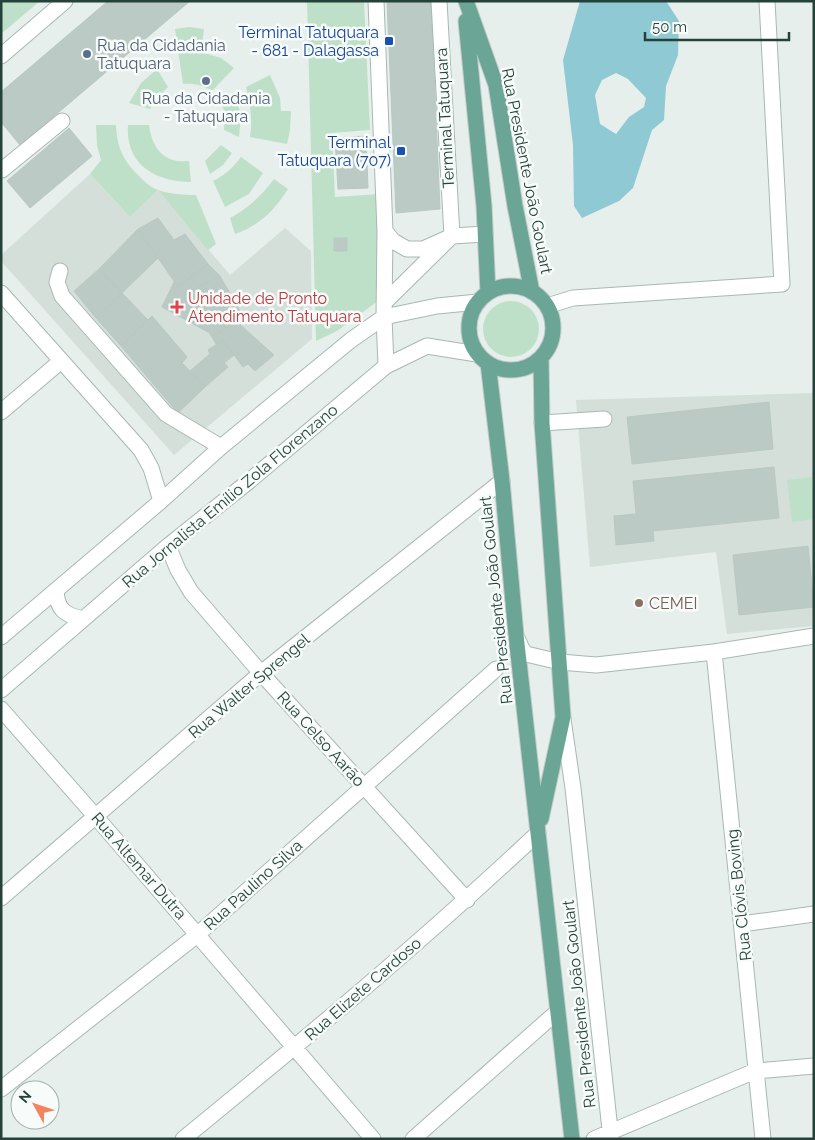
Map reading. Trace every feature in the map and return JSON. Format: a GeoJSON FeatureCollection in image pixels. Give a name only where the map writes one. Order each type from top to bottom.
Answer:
{"type":"FeatureCollection","features":[{"type":"Feature","properties":{"kind":"main road","name":"Rua Presidente João Goulart"},"geometry":{"type":"LineString","coordinates":[[465,1],[484,206],[483,298]]}},
{"type":"Feature","properties":{"kind":"main road","name":"Rua Presidente João Goulart"},"geometry":{"type":"LineString","coordinates":[[465,1],[496,85],[532,292]]}},
{"type":"Feature","properties":{"kind":"main road","name":"Rua Presidente João Goulart"},"geometry":{"type":"LineString","coordinates":[[538,833],[562,717],[560,662],[542,423],[541,358],[549,346],[553,333],[552,319],[547,306],[532,292],[510,286],[498,288],[483,298],[471,314],[469,328],[471,341],[482,358],[502,481],[516,636],[572,1139]]}},
{"type":"Feature","properties":{"kind":"main road"},"geometry":{"type":"LineString","coordinates":[[482,358],[501,369],[515,370],[529,366],[541,358]]}},
{"type":"Feature","properties":{"kind":"street"},"geometry":{"type":"LineString","coordinates":[[1,56],[65,1]]}},
{"type":"Feature","properties":{"kind":"street"},"geometry":{"type":"LineString","coordinates":[[376,1],[385,231],[384,310],[386,366]]}},
{"type":"Feature","properties":{"kind":"street","name":"Terminal Tatuquara"},"geometry":{"type":"LineString","coordinates":[[439,1],[452,236]]}},
{"type":"Feature","properties":{"kind":"street"},"geometry":{"type":"LineString","coordinates":[[547,306],[573,298],[782,284],[768,1]]}},
{"type":"Feature","properties":{"kind":"street"},"geometry":{"type":"LineString","coordinates":[[2,170],[62,121]]}},
{"type":"Feature","properties":{"kind":"street"},"geometry":{"type":"LineString","coordinates":[[385,231],[393,241],[407,249],[423,249],[452,236],[485,234]]}},
{"type":"Feature","properties":{"kind":"street"},"geometry":{"type":"LineString","coordinates":[[1,637],[161,501],[221,447],[351,340],[384,310],[452,236]]}},
{"type":"Feature","properties":{"kind":"street"},"geometry":{"type":"LineString","coordinates":[[60,271],[57,282],[62,296],[166,414],[221,447]]}},
{"type":"Feature","properties":{"kind":"street"},"geometry":{"type":"LineString","coordinates":[[1,293],[141,450],[151,468],[161,501]]}},
{"type":"Feature","properties":{"kind":"street"},"geometry":{"type":"LineString","coordinates":[[384,310],[437,306],[483,298]]}},
{"type":"Feature","properties":{"kind":"street","name":"Rua Jornalista Emílio Zola Florenzano"},"geometry":{"type":"LineString","coordinates":[[1,690],[168,546],[248,482],[386,366],[427,346],[482,358]]}},
{"type":"Feature","properties":{"kind":"street"},"geometry":{"type":"LineString","coordinates":[[1,412],[61,361]]}},
{"type":"Feature","properties":{"kind":"street"},"geometry":{"type":"LineString","coordinates":[[542,423],[604,419]]}},
{"type":"Feature","properties":{"kind":"street","name":"Rua Walter Sprengel"},"geometry":{"type":"LineString","coordinates":[[1,898],[261,673],[502,481]]}},
{"type":"Feature","properties":{"kind":"street","name":"Rua Celso Aarão"},"geometry":{"type":"LineString","coordinates":[[168,546],[178,570],[191,592],[261,673],[467,900]]}},
{"type":"Feature","properties":{"kind":"street"},"geometry":{"type":"LineString","coordinates":[[56,590],[56,599],[62,610],[69,616],[83,619]]}},
{"type":"Feature","properties":{"kind":"street"},"geometry":{"type":"LineString","coordinates":[[516,636],[526,654],[560,662],[596,665],[714,652],[814,636]]}},
{"type":"Feature","properties":{"kind":"street","name":"Rua Clóvis Boving"},"geometry":{"type":"LineString","coordinates":[[714,652],[763,1139]]}},
{"type":"Feature","properties":{"kind":"street","name":"Rua Paulino Silva"},"geometry":{"type":"LineString","coordinates":[[1,1089],[197,934],[496,669]]}},
{"type":"Feature","properties":{"kind":"street","name":"Rua Altemar Dutra"},"geometry":{"type":"LineString","coordinates":[[1,709],[372,1139]]}},
{"type":"Feature","properties":{"kind":"street","name":"Rua Presidente João Goulart"},"geometry":{"type":"LineString","coordinates":[[562,717],[574,788],[610,1135]]}},
{"type":"Feature","properties":{"kind":"street","name":"Rua Elizete Cardoso"},"geometry":{"type":"LineString","coordinates":[[183,1139],[294,1048],[467,900],[538,833]]}},
{"type":"Feature","properties":{"kind":"street"},"geometry":{"type":"LineString","coordinates":[[742,924],[814,914]]}},
{"type":"Feature","properties":{"kind":"street"},"geometry":{"type":"LineString","coordinates":[[413,1139],[558,1012]]}},
{"type":"Feature","properties":{"kind":"street"},"geometry":{"type":"LineString","coordinates":[[594,1139],[610,1135],[756,1071],[814,1066]]}},
{"type":"Feature","properties":{"kind":"shaded area","name":"Unidade de Pronto Atendimento Tatuquara"},"geometry":{"type":"Polygon","coordinates":[[[90,174],[130,217],[158,190],[230,275],[285,228],[311,251],[312,339],[174,455],[1,261],[1,255],[90,174]]]}},
{"type":"Feature","properties":{"kind":"shaded area"},"geometry":{"type":"Polygon","coordinates":[[[813,393],[814,626],[727,634],[716,552],[590,567],[576,400],[813,393]]]}},
{"type":"Feature","properties":{"kind":"green space"},"geometry":{"type":"Polygon","coordinates":[[[1,1],[40,1],[1,34],[1,1]]]}},
{"type":"Feature","properties":{"kind":"green space"},"geometry":{"type":"Polygon","coordinates":[[[307,1],[364,1],[370,130],[332,133],[335,197],[380,194],[378,301],[337,331],[316,341],[307,1]]]}},
{"type":"Feature","properties":{"kind":"green space"},"geometry":{"type":"Polygon","coordinates":[[[189,27],[204,29],[201,52],[221,58],[234,68],[212,91],[198,85],[183,84],[175,29],[189,27]]]}},
{"type":"Feature","properties":{"kind":"green space"},"geometry":{"type":"Polygon","coordinates":[[[157,69],[168,87],[150,109],[129,103],[141,83],[157,69]]]}},
{"type":"Feature","properties":{"kind":"green space"},"geometry":{"type":"Polygon","coordinates":[[[270,75],[280,98],[281,111],[291,111],[287,144],[250,137],[251,112],[246,87],[270,75]]]}},
{"type":"Feature","properties":{"kind":"green space"},"geometry":{"type":"Polygon","coordinates":[[[234,94],[241,114],[239,137],[224,130],[225,114],[221,102],[234,94]]]}},
{"type":"Feature","properties":{"kind":"green space"},"geometry":{"type":"Polygon","coordinates":[[[96,125],[116,125],[118,141],[126,161],[144,181],[158,190],[130,217],[90,174],[101,160],[97,145],[96,125]]]}},
{"type":"Feature","properties":{"kind":"green space"},"geometry":{"type":"Polygon","coordinates":[[[128,125],[149,125],[153,141],[163,155],[175,161],[189,161],[191,182],[166,179],[145,168],[137,160],[132,150],[128,139],[128,125]]]}},
{"type":"Feature","properties":{"kind":"green space"},"geometry":{"type":"Polygon","coordinates":[[[221,145],[232,153],[223,165],[210,174],[205,161],[221,145]]]}},
{"type":"Feature","properties":{"kind":"green space"},"geometry":{"type":"Polygon","coordinates":[[[241,157],[263,173],[249,194],[225,207],[213,181],[235,165],[241,157]]]}},
{"type":"Feature","properties":{"kind":"green space"},"geometry":{"type":"Polygon","coordinates":[[[274,179],[288,189],[266,216],[252,226],[235,234],[230,218],[254,201],[274,179]]]}},
{"type":"Feature","properties":{"kind":"green space"},"geometry":{"type":"Polygon","coordinates":[[[158,190],[196,195],[216,244],[208,250],[158,190]]]}},
{"type":"Feature","properties":{"kind":"green space"},"geometry":{"type":"Polygon","coordinates":[[[505,301],[517,301],[531,309],[539,323],[537,340],[531,349],[517,357],[505,357],[495,352],[488,345],[483,335],[483,323],[488,313],[495,306],[505,301]]]}},
{"type":"Feature","properties":{"kind":"green space"},"geometry":{"type":"Polygon","coordinates":[[[812,477],[814,519],[792,522],[787,480],[812,477]]]}},
{"type":"Feature","properties":{"kind":"water"},"geometry":{"type":"Polygon","coordinates":[[[580,1],[666,1],[679,21],[678,55],[666,86],[664,120],[652,130],[633,188],[619,201],[582,218],[574,206],[573,145],[563,60],[580,1]],[[616,73],[602,80],[595,95],[600,124],[616,134],[629,117],[644,107],[646,98],[628,79],[616,73]]]}},
{"type":"Feature","properties":{"kind":"building","name":"Rua da Cidadania Tatuquara"},"geometry":{"type":"Polygon","coordinates":[[[108,1],[190,1],[20,145],[1,122],[1,92],[108,1]]]}},
{"type":"Feature","properties":{"kind":"building"},"geometry":{"type":"Polygon","coordinates":[[[387,1],[431,1],[440,209],[396,213],[387,1]]]}},
{"type":"Feature","properties":{"kind":"building"},"geometry":{"type":"Polygon","coordinates":[[[69,128],[92,156],[30,208],[7,181],[69,128]]]}},
{"type":"Feature","properties":{"kind":"building"},"geometry":{"type":"Polygon","coordinates":[[[366,136],[368,188],[338,189],[335,138],[366,136]]]}},
{"type":"Feature","properties":{"kind":"building"},"geometry":{"type":"Polygon","coordinates":[[[158,218],[174,240],[185,234],[208,264],[178,287],[138,229],[158,218]]]}},
{"type":"Feature","properties":{"kind":"building"},"geometry":{"type":"Polygon","coordinates":[[[138,229],[158,258],[122,293],[99,269],[138,229]]]}},
{"type":"Feature","properties":{"kind":"building"},"geometry":{"type":"Polygon","coordinates":[[[334,238],[347,238],[347,251],[334,251],[334,238]]]}},
{"type":"Feature","properties":{"kind":"building"},"geometry":{"type":"Polygon","coordinates":[[[208,264],[220,276],[183,295],[208,332],[162,307],[174,282],[178,287],[208,264]]]}},
{"type":"Feature","properties":{"kind":"building"},"geometry":{"type":"Polygon","coordinates":[[[99,269],[122,293],[96,318],[74,291],[99,269]]]}},
{"type":"Feature","properties":{"kind":"building"},"geometry":{"type":"Polygon","coordinates":[[[220,276],[243,316],[212,337],[183,295],[220,276]]]}},
{"type":"Feature","properties":{"kind":"building"},"geometry":{"type":"Polygon","coordinates":[[[122,293],[148,320],[121,346],[96,318],[122,293]]]}},
{"type":"Feature","properties":{"kind":"building"},"geometry":{"type":"Polygon","coordinates":[[[152,316],[187,357],[182,363],[205,387],[178,413],[121,346],[152,316]]]}},
{"type":"Feature","properties":{"kind":"building"},"geometry":{"type":"Polygon","coordinates":[[[236,321],[274,355],[255,371],[248,364],[243,367],[223,340],[216,344],[212,337],[236,321]]]}},
{"type":"Feature","properties":{"kind":"building"},"geometry":{"type":"Polygon","coordinates":[[[223,340],[234,355],[224,363],[228,367],[205,387],[190,371],[210,354],[208,350],[223,340]]]}},
{"type":"Feature","properties":{"kind":"building"},"geometry":{"type":"Polygon","coordinates":[[[769,402],[773,449],[632,464],[627,417],[769,402]]]}},
{"type":"Feature","properties":{"kind":"building"},"geometry":{"type":"Polygon","coordinates":[[[774,467],[779,518],[653,531],[654,541],[616,545],[614,516],[636,514],[633,481],[774,467]]]}},
{"type":"Feature","properties":{"kind":"building"},"geometry":{"type":"Polygon","coordinates":[[[808,546],[814,607],[739,615],[733,555],[808,546]]]}},
{"type":"Feature","properties":{"kind":"place","name":"Terminal Tatuquara - 681 - Dalagassa"},"geometry":{"type":"Point","coordinates":[389,41]}},
{"type":"Feature","properties":{"kind":"place","name":"Rua da Cidadania Tatuquara"},"geometry":{"type":"Point","coordinates":[87,54]}},
{"type":"Feature","properties":{"kind":"place","name":"Rua da Cidadania - Tatuquara"},"geometry":{"type":"Point","coordinates":[206,81]}},
{"type":"Feature","properties":{"kind":"place","name":"Terminal Tatuquara (707)"},"geometry":{"type":"Point","coordinates":[401,151]}},
{"type":"Feature","properties":{"kind":"place","name":"Unidade de Pronto Atendimento Tatuquara"},"geometry":{"type":"Point","coordinates":[177,307]}},
{"type":"Feature","properties":{"kind":"place","name":"CEMEI"},"geometry":{"type":"Point","coordinates":[639,603]}}]}
